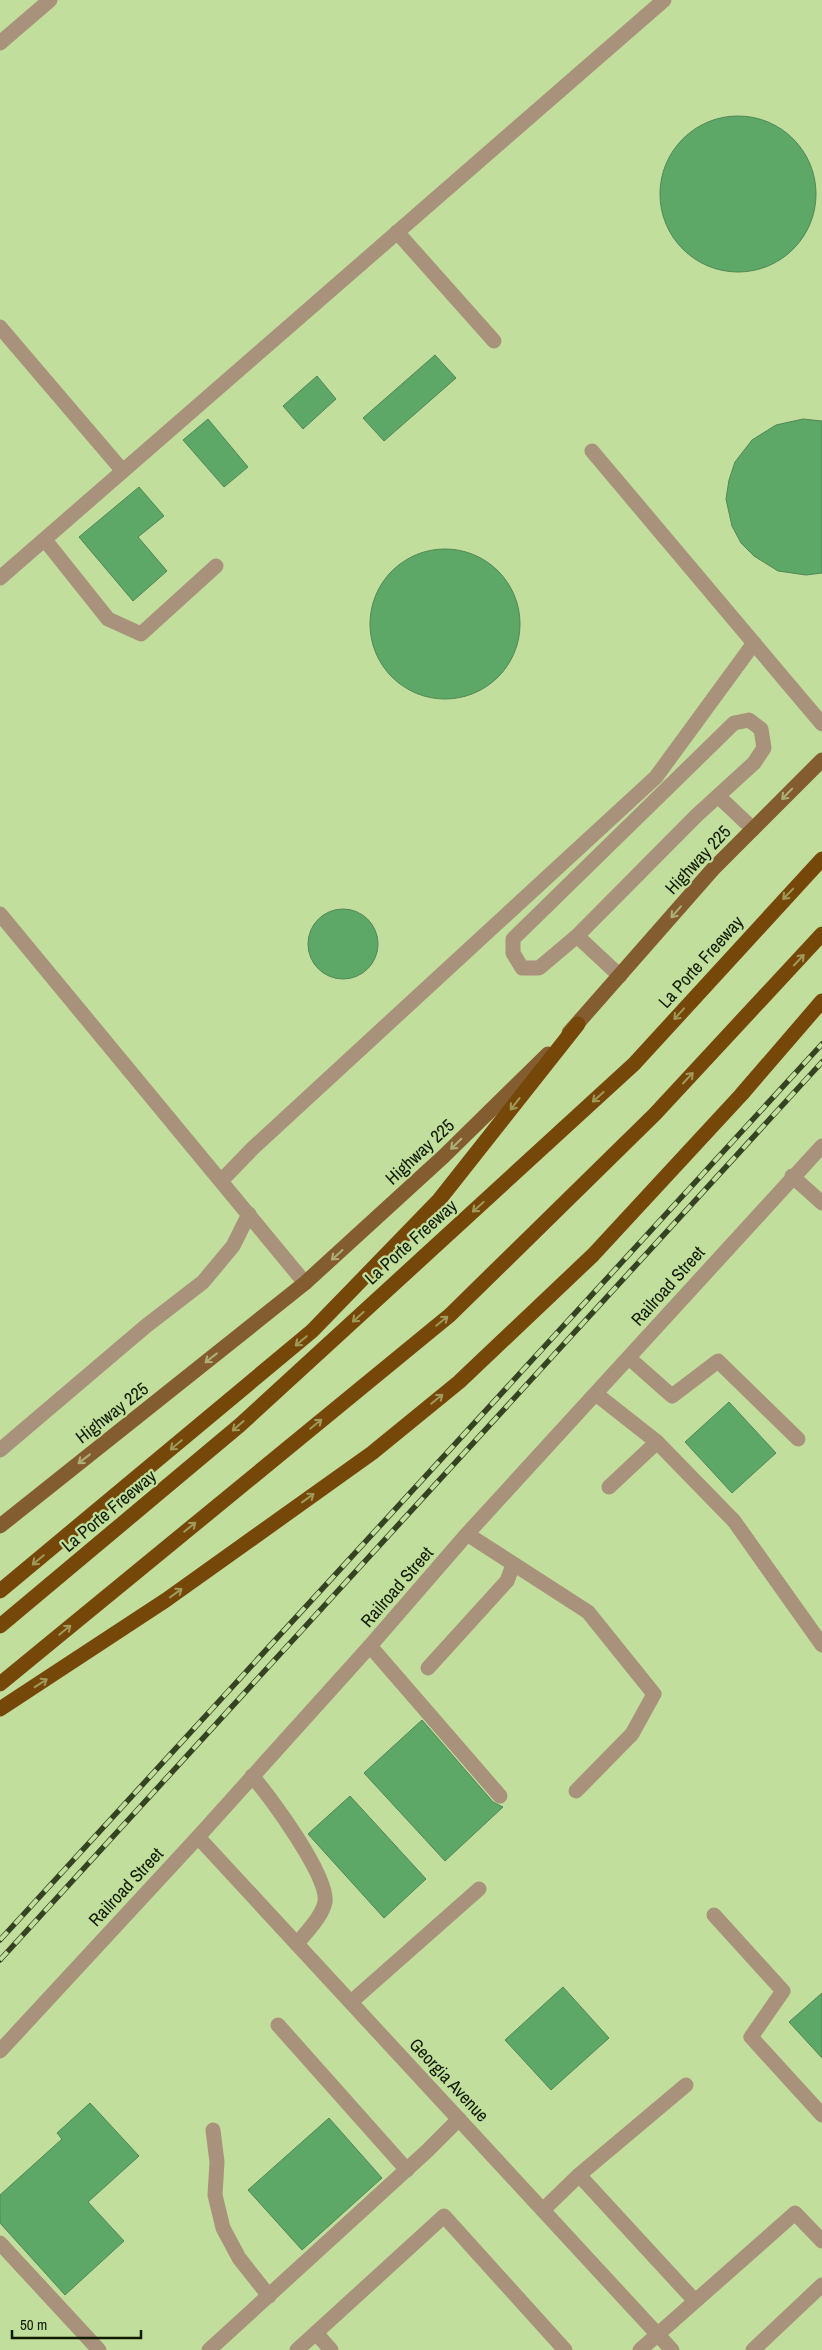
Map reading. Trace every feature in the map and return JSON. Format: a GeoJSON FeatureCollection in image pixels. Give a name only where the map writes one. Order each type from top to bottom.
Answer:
{"type":"FeatureCollection","features":[{"type":"Feature","properties":{"kind":"highway","name":"La Porte Freeway"},"geometry":{"type":"LineString","coordinates":[[0,1626],[240,1425],[634,1064],[822,859]]}},
{"type":"Feature","properties":{"kind":"highway"},"geometry":{"type":"LineString","coordinates":[[0,1684],[450,1315],[655,1114],[822,934]]}},
{"type":"Feature","properties":{"kind":"highway"},"geometry":{"type":"LineString","coordinates":[[0,1709],[166,1600],[372,1453],[459,1382],[593,1255],[741,1095],[822,1001]]}},
{"type":"Feature","properties":{"kind":"highway"},"geometry":{"type":"LineString","coordinates":[[0,1591],[312,1331],[439,1200],[578,1024]]}},
{"type":"Feature","properties":{"kind":"main road","name":"Highway 225"},"geometry":{"type":"LineString","coordinates":[[0,1526],[305,1283],[444,1156],[578,1024],[713,869],[822,760]]}},
{"type":"Feature","properties":{"kind":"street"},"geometry":{"type":"LineString","coordinates":[[0,44],[50,0]]}},
{"type":"Feature","properties":{"kind":"street"},"geometry":{"type":"LineString","coordinates":[[0,578],[664,0]]}},
{"type":"Feature","properties":{"kind":"street"},"geometry":{"type":"LineString","coordinates":[[397,232],[494,341]]}},
{"type":"Feature","properties":{"kind":"street"},"geometry":{"type":"LineString","coordinates":[[0,327],[122,470]]}},
{"type":"Feature","properties":{"kind":"street"},"geometry":{"type":"LineString","coordinates":[[592,451],[754,643],[817,707],[822,724]]}},
{"type":"Feature","properties":{"kind":"street"},"geometry":{"type":"LineString","coordinates":[[45,540],[108,619],[141,634],[216,566]]}},
{"type":"Feature","properties":{"kind":"street"},"geometry":{"type":"LineString","coordinates":[[222,1180],[253,1148],[656,777],[754,643]]}},
{"type":"Feature","properties":{"kind":"street"},"geometry":{"type":"LineString","coordinates":[[749,720],[761,729],[764,748],[754,763],[718,796],[577,936],[539,968],[522,968],[512,953],[513,938],[734,723],[749,720]]}},
{"type":"Feature","properties":{"kind":"street"},"geometry":{"type":"LineString","coordinates":[[718,796],[753,829]]}},
{"type":"Feature","properties":{"kind":"street"},"geometry":{"type":"LineString","coordinates":[[0,914],[222,1180],[305,1283]]}},
{"type":"Feature","properties":{"kind":"street"},"geometry":{"type":"LineString","coordinates":[[577,936],[620,976]]}},
{"type":"Feature","properties":{"kind":"street","name":"Railroad Street"},"geometry":{"type":"LineString","coordinates":[[0,2051],[198,1837],[370,1646],[467,1534],[629,1358],[792,1176],[822,1146]]}},
{"type":"Feature","properties":{"kind":"street"},"geometry":{"type":"LineString","coordinates":[[792,1176],[822,1202]]}},
{"type":"Feature","properties":{"kind":"street"},"geometry":{"type":"LineString","coordinates":[[0,1450],[146,1326],[203,1282],[233,1246],[249,1214]]}},
{"type":"Feature","properties":{"kind":"street"},"geometry":{"type":"LineString","coordinates":[[629,1358],[672,1396],[718,1361],[798,1439]]}},
{"type":"Feature","properties":{"kind":"street"},"geometry":{"type":"LineString","coordinates":[[596,1394],[657,1442],[734,1521],[822,1645]]}},
{"type":"Feature","properties":{"kind":"street"},"geometry":{"type":"LineString","coordinates":[[609,1488],[657,1442]]}},
{"type":"Feature","properties":{"kind":"street"},"geometry":{"type":"LineString","coordinates":[[467,1534],[588,1612],[654,1694],[632,1734],[576,1791]]}},
{"type":"Feature","properties":{"kind":"street"},"geometry":{"type":"LineString","coordinates":[[428,1668],[506,1581],[513,1565]]}},
{"type":"Feature","properties":{"kind":"street"},"geometry":{"type":"LineString","coordinates":[[370,1646],[500,1796]]}},
{"type":"Feature","properties":{"kind":"street"},"geometry":{"type":"LineString","coordinates":[[252,1776],[278,1807],[320,1880],[325,1901],[320,1914],[297,1944]]}},
{"type":"Feature","properties":{"kind":"street","name":"Georgia Avenue"},"geometry":{"type":"LineString","coordinates":[[198,1837],[656,2335],[672,2350]]}},
{"type":"Feature","properties":{"kind":"street"},"geometry":{"type":"LineString","coordinates":[[351,2002],[479,1889]]}},
{"type":"Feature","properties":{"kind":"street"},"geometry":{"type":"LineString","coordinates":[[714,1915],[783,1991],[751,2037],[822,2115]]}},
{"type":"Feature","properties":{"kind":"street"},"geometry":{"type":"LineString","coordinates":[[278,2025],[406,2170]]}},
{"type":"Feature","properties":{"kind":"street"},"geometry":{"type":"LineString","coordinates":[[543,2210],[578,2175],[686,2085]]}},
{"type":"Feature","properties":{"kind":"street"},"geometry":{"type":"LineString","coordinates":[[209,2350],[459,2119]]}},
{"type":"Feature","properties":{"kind":"street"},"geometry":{"type":"LineString","coordinates":[[213,2130],[217,2162],[214,2195],[223,2228],[239,2258],[269,2296]]}},
{"type":"Feature","properties":{"kind":"street"},"geometry":{"type":"LineString","coordinates":[[578,2175],[695,2301]]}},
{"type":"Feature","properties":{"kind":"street"},"geometry":{"type":"LineString","coordinates":[[640,2350],[795,2213],[822,2241]]}},
{"type":"Feature","properties":{"kind":"street"},"geometry":{"type":"LineString","coordinates":[[297,2350],[444,2216],[565,2350]]}},
{"type":"Feature","properties":{"kind":"street"},"geometry":{"type":"LineString","coordinates":[[0,2243],[99,2350]]}},
{"type":"Feature","properties":{"kind":"street"},"geometry":{"type":"LineString","coordinates":[[752,2350],[822,2285]]}},
{"type":"Feature","properties":{"kind":"street"},"geometry":{"type":"LineString","coordinates":[[316,2333],[331,2350]]}},
{"type":"Feature","properties":{"kind":"building"},"geometry":{"type":"Polygon","coordinates":[[[738,116],[768,122],[781,129],[793,139],[803,151],[810,164],[816,194],[810,224],[803,237],[793,249],[781,259],[768,266],[738,272],[708,266],[695,259],[683,249],[673,237],[666,224],[660,194],[666,164],[673,151],[683,139],[695,129],[708,122],[738,116]]]}},
{"type":"Feature","properties":{"kind":"building"},"geometry":{"type":"Polygon","coordinates":[[[435,355],[456,378],[384,441],[363,418],[435,355]]]}},
{"type":"Feature","properties":{"kind":"building"},"geometry":{"type":"Polygon","coordinates":[[[317,376],[336,399],[303,429],[283,406],[317,376]]]}},
{"type":"Feature","properties":{"kind":"building"},"geometry":{"type":"Polygon","coordinates":[[[208,419],[248,467],[224,487],[183,440],[208,419]]]}},
{"type":"Feature","properties":{"kind":"building"},"geometry":{"type":"Polygon","coordinates":[[[803,419],[822,421],[822,573],[806,575],[778,571],[754,556],[741,543],[732,526],[726,499],[729,480],[735,462],[752,440],[776,425],[803,419]]]}},
{"type":"Feature","properties":{"kind":"building"},"geometry":{"type":"Polygon","coordinates":[[[139,487],[164,516],[138,537],[167,571],[133,601],[79,537],[139,487]]]}},
{"type":"Feature","properties":{"kind":"building"},"geometry":{"type":"Polygon","coordinates":[[[445,549],[460,550],[474,554],[487,561],[498,571],[508,582],[515,595],[519,609],[519,639],[515,653],[508,666],[498,677],[487,687],[474,694],[460,698],[445,699],[430,698],[416,694],[403,687],[392,677],[382,666],[375,653],[371,639],[370,624],[371,609],[375,595],[382,582],[392,571],[403,561],[416,554],[430,550],[445,549]]]}},
{"type":"Feature","properties":{"kind":"building"},"geometry":{"type":"Polygon","coordinates":[[[343,909],[356,912],[368,919],[375,931],[378,944],[375,957],[368,969],[356,976],[343,979],[330,976],[318,969],[311,957],[308,944],[311,931],[318,919],[330,912],[343,909]]]}},
{"type":"Feature","properties":{"kind":"building"},"geometry":{"type":"Polygon","coordinates":[[[729,1402],[776,1453],[732,1493],[685,1442],[729,1402]]]}},
{"type":"Feature","properties":{"kind":"building"},"geometry":{"type":"Polygon","coordinates":[[[422,1720],[493,1802],[503,1807],[445,1861],[364,1773],[422,1720]]]}},
{"type":"Feature","properties":{"kind":"building"},"geometry":{"type":"Polygon","coordinates":[[[350,1796],[426,1879],[384,1918],[308,1834],[350,1796]]]}},
{"type":"Feature","properties":{"kind":"building"},"geometry":{"type":"Polygon","coordinates":[[[563,1987],[609,2038],[551,2090],[505,2040],[563,1987]]]}},
{"type":"Feature","properties":{"kind":"building"},"geometry":{"type":"Polygon","coordinates":[[[822,1993],[822,2058],[789,2022],[822,1993]]]}},
{"type":"Feature","properties":{"kind":"building"},"geometry":{"type":"Polygon","coordinates":[[[90,2103],[139,2156],[88,2202],[124,2241],[65,2295],[0,2223],[0,2195],[62,2139],[57,2133],[90,2103]]]}},
{"type":"Feature","properties":{"kind":"building"},"geometry":{"type":"Polygon","coordinates":[[[329,2118],[382,2178],[302,2250],[248,2190],[329,2118]]]}},
{"type":"Feature","properties":{"kind":"railway"},"geometry":{"type":"LineString","coordinates":[[0,1940],[822,1044]]}},
{"type":"Feature","properties":{"kind":"railway"},"geometry":{"type":"LineString","coordinates":[[0,1960],[822,1062]]}}]}
